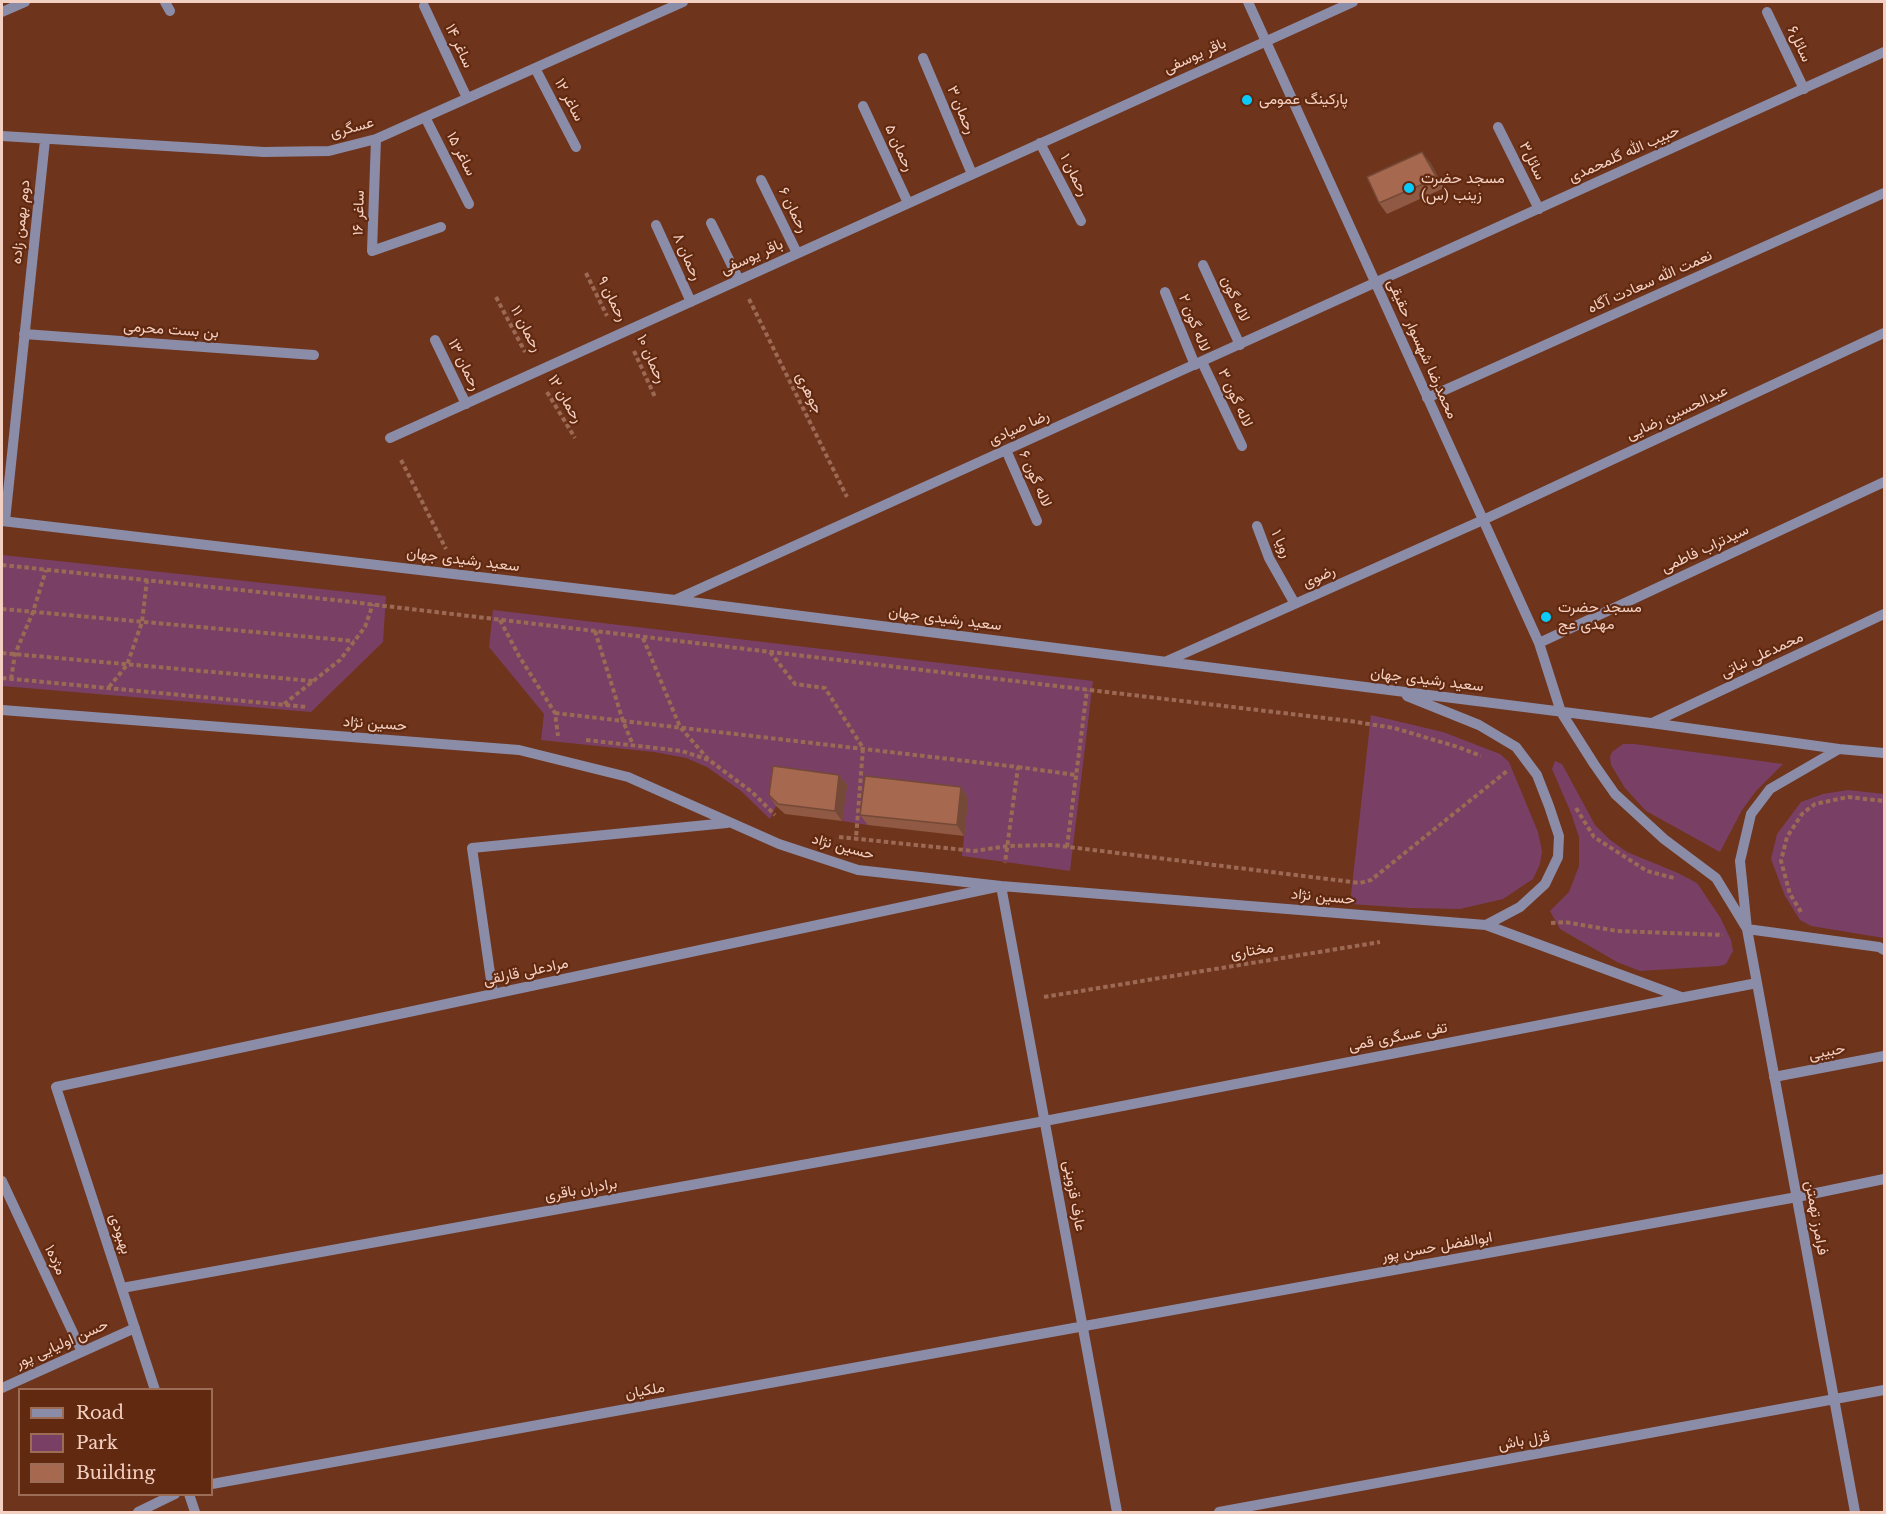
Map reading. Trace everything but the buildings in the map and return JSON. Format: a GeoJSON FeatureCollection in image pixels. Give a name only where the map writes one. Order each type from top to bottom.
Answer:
{"type":"FeatureCollection","features":[{"type":"Feature","properties":{"kind":"street"},"geometry":{"type":"LineString","coordinates":[[2,12],[25,2]]}},
{"type":"Feature","properties":{"kind":"street","name":"عسگری"},"geometry":{"type":"LineString","coordinates":[[2,136],[264,152],[329,151],[376,139],[683,2]]}},
{"type":"Feature","properties":{"kind":"street","name":"محمدرضا شهسوار حقیقی"},"geometry":{"type":"LineString","coordinates":[[1248,2],[1539,643],[1561,712],[1615,794],[1664,839],[1716,878],[1747,929]]}},
{"type":"Feature","properties":{"kind":"street","name":"باقر یوسفی"},"geometry":{"type":"LineString","coordinates":[[390,438],[1353,2]]}},
{"type":"Feature","properties":{"kind":"street","name":"ساغر ۱۴"},"geometry":{"type":"LineString","coordinates":[[424,6],[467,98]]}},
{"type":"Feature","properties":{"kind":"street","name":"سائل۶"},"geometry":{"type":"LineString","coordinates":[[1767,12],[1804,89]]}},
{"type":"Feature","properties":{"kind":"street","name":"حبیب الله گلمحمدی"},"geometry":{"type":"LineString","coordinates":[[1376,283],[1884,52]]}},
{"type":"Feature","properties":{"kind":"street","name":"رحمان ۳"},"geometry":{"type":"LineString","coordinates":[[923,58],[972,174]]}},
{"type":"Feature","properties":{"kind":"street","name":"ساغر ۱۲"},"geometry":{"type":"LineString","coordinates":[[535,68],[576,147]]}},
{"type":"Feature","properties":{"kind":"street","name":"رحمان ۵"},"geometry":{"type":"LineString","coordinates":[[863,106],[908,203]]}},
{"type":"Feature","properties":{"kind":"street","name":"ساغر ۱۵"},"geometry":{"type":"LineString","coordinates":[[425,117],[469,204]]}},
{"type":"Feature","properties":{"kind":"street","name":"سائل۳"},"geometry":{"type":"LineString","coordinates":[[1498,127],[1539,209]]}},
{"type":"Feature","properties":{"kind":"street","name":"ساغر ۱۶"},"geometry":{"type":"LineString","coordinates":[[376,139],[372,251],[441,227]]}},
{"type":"Feature","properties":{"kind":"street","name":"دوم بهمن زاده"},"geometry":{"type":"LineString","coordinates":[[3,521],[45,140]]}},
{"type":"Feature","properties":{"kind":"street","name":"رحمان ۱"},"geometry":{"type":"LineString","coordinates":[[1040,143],[1081,221]]}},
{"type":"Feature","properties":{"kind":"street","name":"رحمان ۶"},"geometry":{"type":"LineString","coordinates":[[761,180],[797,253]]}},
{"type":"Feature","properties":{"kind":"street","name":"نعمت الله سعادت آگاه"},"geometry":{"type":"LineString","coordinates":[[1427,398],[1884,193]]}},
{"type":"Feature","properties":{"kind":"street"},"geometry":{"type":"LineString","coordinates":[[711,223],[739,280]]}},
{"type":"Feature","properties":{"kind":"street","name":"رحمان ۸"},"geometry":{"type":"LineString","coordinates":[[656,225],[691,302]]}},
{"type":"Feature","properties":{"kind":"street","name":"لاله گون"},"geometry":{"type":"LineString","coordinates":[[1203,265],[1240,345]]}},
{"type":"Feature","properties":{"kind":"street","name":"رضا صیادی"},"geometry":{"type":"LineString","coordinates":[[675,600],[1376,283]]}},
{"type":"Feature","properties":{"kind":"street","name":"لاله گون ۲"},"geometry":{"type":"LineString","coordinates":[[1165,292],[1198,363]]}},
{"type":"Feature","properties":{"kind":"street","name":"عبدالحسین رضایی"},"geometry":{"type":"LineString","coordinates":[[1483,520],[1884,333]]}},
{"type":"Feature","properties":{"kind":"street","name":"بن بست محرمی"},"geometry":{"type":"LineString","coordinates":[[24,334],[314,355]]}},
{"type":"Feature","properties":{"kind":"street","name":"رحمان ۱۳"},"geometry":{"type":"LineString","coordinates":[[435,340],[466,404]]}},
{"type":"Feature","properties":{"kind":"street","name":"لاله گون ۳"},"geometry":{"type":"LineString","coordinates":[[1198,363],[1242,446]]}},
{"type":"Feature","properties":{"kind":"street","name":"لاله گون ۶"},"geometry":{"type":"LineString","coordinates":[[1006,450],[1037,520]]}},
{"type":"Feature","properties":{"kind":"street","name":"سیدتراب فاطمی"},"geometry":{"type":"LineString","coordinates":[[1539,643],[1884,482]]}},
{"type":"Feature","properties":{"kind":"street","name":"رضوی"},"geometry":{"type":"LineString","coordinates":[[1167,662],[1483,520]]}},
{"type":"Feature","properties":{"kind":"street","name":"سعید رشیدی جهان"},"geometry":{"type":"LineString","coordinates":[[3,521],[675,600],[1884,753]]}},
{"type":"Feature","properties":{"kind":"street","name":"رویا ۱"},"geometry":{"type":"LineString","coordinates":[[1257,526],[1269,558],[1295,604]]}},
{"type":"Feature","properties":{"kind":"street","name":"محمدعلی نباتی"},"geometry":{"type":"LineString","coordinates":[[1651,723],[1884,614]]}},
{"type":"Feature","properties":{"kind":"street"},"geometry":{"type":"LineString","coordinates":[[1392,691],[1479,724],[1516,747],[1537,775],[1558,836],[1558,857],[1545,884],[1520,907],[1486,925]]}},
{"type":"Feature","properties":{"kind":"street","name":"حسین نژاد"},"geometry":{"type":"LineString","coordinates":[[2,710],[519,750],[628,777],[779,844],[858,870],[1001,886],[1486,925],[1681,998]]}},
{"type":"Feature","properties":{"kind":"street","name":"فرامرز تهمتن"},"geometry":{"type":"LineString","coordinates":[[1839,749],[1770,789],[1751,814],[1740,861],[1747,929],[1855,1512]]}},
{"type":"Feature","properties":{"kind":"street"},"geometry":{"type":"LineString","coordinates":[[493,994],[472,848],[730,823]]}},
{"type":"Feature","properties":{"kind":"street","name":"مرادعلی قارلقی"},"geometry":{"type":"LineString","coordinates":[[57,1088],[1001,886]]}},
{"type":"Feature","properties":{"kind":"street","name":"عارف قزوینی"},"geometry":{"type":"LineString","coordinates":[[1001,886],[1117,1512]]}},
{"type":"Feature","properties":{"kind":"street"},"geometry":{"type":"LineString","coordinates":[[1747,929],[1879,947],[1884,950]]}},
{"type":"Feature","properties":{"kind":"street","name":"تفی عسگری قمی"},"geometry":{"type":"LineString","coordinates":[[1045,1121],[1757,982]]}},
{"type":"Feature","properties":{"kind":"street","name":"حبیبی"},"geometry":{"type":"LineString","coordinates":[[1774,1077],[1884,1056]]}},
{"type":"Feature","properties":{"kind":"street","name":"بهبودی"},"geometry":{"type":"LineString","coordinates":[[57,1088],[155,1388]]}},
{"type":"Feature","properties":{"kind":"street","name":"برادران باقری"},"geometry":{"type":"LineString","coordinates":[[122,1288],[1045,1121]]}},
{"type":"Feature","properties":{"kind":"street","name":"ابوالفضل حسن پور"},"geometry":{"type":"LineString","coordinates":[[1083,1327],[1797,1197],[1884,1179]]}},
{"type":"Feature","properties":{"kind":"street","name":"مژده۱"},"geometry":{"type":"LineString","coordinates":[[2,1181],[82,1352]]}},
{"type":"Feature","properties":{"kind":"street","name":"ملکیان"},"geometry":{"type":"LineString","coordinates":[[213,1484],[1083,1327]]}},
{"type":"Feature","properties":{"kind":"street","name":"حسن اولیایی پور"},"geometry":{"type":"LineString","coordinates":[[2,1388],[135,1328]]}},
{"type":"Feature","properties":{"kind":"street","name":"قزل باش"},"geometry":{"type":"LineString","coordinates":[[1219,1512],[1884,1390]]}},
{"type":"Feature","properties":{"kind":"street"},"geometry":{"type":"LineString","coordinates":[[138,1512],[171,1496]]}},
{"type":"Feature","properties":{"kind":"street"},"geometry":{"type":"LineString","coordinates":[[190,1496],[195,1512]]}},
{"type":"Feature","properties":{"kind":"path","name":"رحمان ۹"},"geometry":{"type":"LineString","coordinates":[[586,273],[621,333]]}},
{"type":"Feature","properties":{"kind":"path","name":"جوهری"},"geometry":{"type":"LineString","coordinates":[[739,280],[857,517]]}},
{"type":"Feature","properties":{"kind":"path","name":"رحمان ۱۱"},"geometry":{"type":"LineString","coordinates":[[496,297],[535,372]]}},
{"type":"Feature","properties":{"kind":"path","name":"رحمان ۱۰"},"geometry":{"type":"LineString","coordinates":[[621,333],[655,397]]}},
{"type":"Feature","properties":{"kind":"path","name":"رحمان ۱۲"},"geometry":{"type":"LineString","coordinates":[[535,372],[575,438]]}},
{"type":"Feature","properties":{"kind":"path"},"geometry":{"type":"LineString","coordinates":[[390,438],[458,574]]}},
{"type":"Feature","properties":{"kind":"path"},"geometry":{"type":"LineString","coordinates":[[2,565],[373,604],[1350,721],[1394,728],[1458,747],[1484,758]]}},
{"type":"Feature","properties":{"kind":"path"},"geometry":{"type":"LineString","coordinates":[[11,679],[15,654],[33,612],[46,570]]}},
{"type":"Feature","properties":{"kind":"path"},"geometry":{"type":"LineString","coordinates":[[108,688],[127,665],[142,622],[147,580]]}},
{"type":"Feature","properties":{"kind":"path"},"geometry":{"type":"LineString","coordinates":[[284,704],[340,660],[365,627],[373,604]]}},
{"type":"Feature","properties":{"kind":"path"},"geometry":{"type":"LineString","coordinates":[[2,609],[354,641]]}},
{"type":"Feature","properties":{"kind":"path"},"geometry":{"type":"LineString","coordinates":[[500,620],[519,656],[555,713],[558,736]]}},
{"type":"Feature","properties":{"kind":"path"},"geometry":{"type":"LineString","coordinates":[[595,631],[623,721],[633,745]]}},
{"type":"Feature","properties":{"kind":"path"},"geometry":{"type":"LineString","coordinates":[[643,637],[680,727],[710,760],[752,792],[778,818]]}},
{"type":"Feature","properties":{"kind":"path"},"geometry":{"type":"LineString","coordinates":[[770,652],[795,684],[825,688],[863,748],[856,838]]}},
{"type":"Feature","properties":{"kind":"path"},"geometry":{"type":"LineString","coordinates":[[2,653],[313,681]]}},
{"type":"Feature","properties":{"kind":"path"},"geometry":{"type":"LineString","coordinates":[[2,678],[308,707]]}},
{"type":"Feature","properties":{"kind":"path"},"geometry":{"type":"LineString","coordinates":[[1067,847],[1087,690]]}},
{"type":"Feature","properties":{"kind":"path"},"geometry":{"type":"LineString","coordinates":[[555,713],[1076,775]]}},
{"type":"Feature","properties":{"kind":"path"},"geometry":{"type":"LineString","coordinates":[[546,735],[569,738]]}},
{"type":"Feature","properties":{"kind":"path"},"geometry":{"type":"LineString","coordinates":[[579,739],[682,751],[710,760]]}},
{"type":"Feature","properties":{"kind":"path"},"geometry":{"type":"LineString","coordinates":[[1500,766],[1574,804],[1594,837],[1647,871],[1676,879]]}},
{"type":"Feature","properties":{"kind":"path"},"geometry":{"type":"LineString","coordinates":[[1008,846],[1018,767]]}},
{"type":"Feature","properties":{"kind":"path"},"geometry":{"type":"LineString","coordinates":[[1508,771],[1512,781]]}},
{"type":"Feature","properties":{"kind":"path"},"geometry":{"type":"LineString","coordinates":[[834,836],[974,850],[1008,846],[1053,845],[1360,883],[1371,880],[1508,771]]}},
{"type":"Feature","properties":{"kind":"path"},"geometry":{"type":"LineString","coordinates":[[1792,916],[1804,917],[1790,894],[1780,861],[1787,837],[1802,814],[1815,804],[1848,797],[1884,801]]}},
{"type":"Feature","properties":{"kind":"path"},"geometry":{"type":"LineString","coordinates":[[1542,923],[1565,922],[1617,931],[1721,935],[1747,929]]}},
{"type":"Feature","properties":{"kind":"path","name":"مختاری"},"geometry":{"type":"LineString","coordinates":[[1023,1000],[1382,942]]}},
{"type":"Feature","properties":{"kind":"green space"},"geometry":{"type":"Polygon","coordinates":[[[2,555],[386,596],[383,642],[311,712],[2,686],[2,555]]]}},
{"type":"Feature","properties":{"kind":"green space"},"geometry":{"type":"Polygon","coordinates":[[[493,610],[1093,681],[1070,871],[962,856],[968,798],[868,825],[842,821],[847,785],[776,806],[770,819],[741,791],[707,767],[686,758],[654,752],[541,740],[544,714],[489,647],[493,610]]]}},
{"type":"Feature","properties":{"kind":"green space"},"geometry":{"type":"Polygon","coordinates":[[[1371,715],[1443,732],[1500,754],[1509,762],[1538,832],[1542,851],[1540,864],[1533,879],[1503,899],[1460,909],[1350,904],[1371,715]]]}},
{"type":"Feature","properties":{"kind":"green space"},"geometry":{"type":"Polygon","coordinates":[[[1623,744],[1783,764],[1756,791],[1742,810],[1720,852],[1646,811],[1625,788],[1611,765],[1610,757],[1612,752],[1623,744]]]}},
{"type":"Feature","properties":{"kind":"green space"},"geometry":{"type":"Polygon","coordinates":[[[1555,761],[1562,764],[1595,825],[1609,839],[1627,852],[1697,883],[1720,917],[1731,940],[1733,951],[1726,964],[1640,971],[1617,962],[1560,929],[1550,911],[1569,892],[1579,866],[1579,837],[1552,769],[1555,761]]]}},
{"type":"Feature","properties":{"kind":"green space"},"geometry":{"type":"Polygon","coordinates":[[[1848,790],[1884,794],[1884,938],[1811,926],[1800,920],[1785,896],[1771,859],[1777,834],[1801,802],[1823,794],[1848,790]]]}},
{"type":"Feature","properties":{"kind":"place","name":"پارکینگ عمومی"},"geometry":{"type":"Point","coordinates":[1247,100]}},
{"type":"Feature","properties":{"kind":"place","name":"مسجد حضرت زینب (س)"},"geometry":{"type":"Point","coordinates":[1409,188]}},
{"type":"Feature","properties":{"kind":"place","name":"مسجد حضرت مهدی عج"},"geometry":{"type":"Point","coordinates":[1546,617]}}]}
